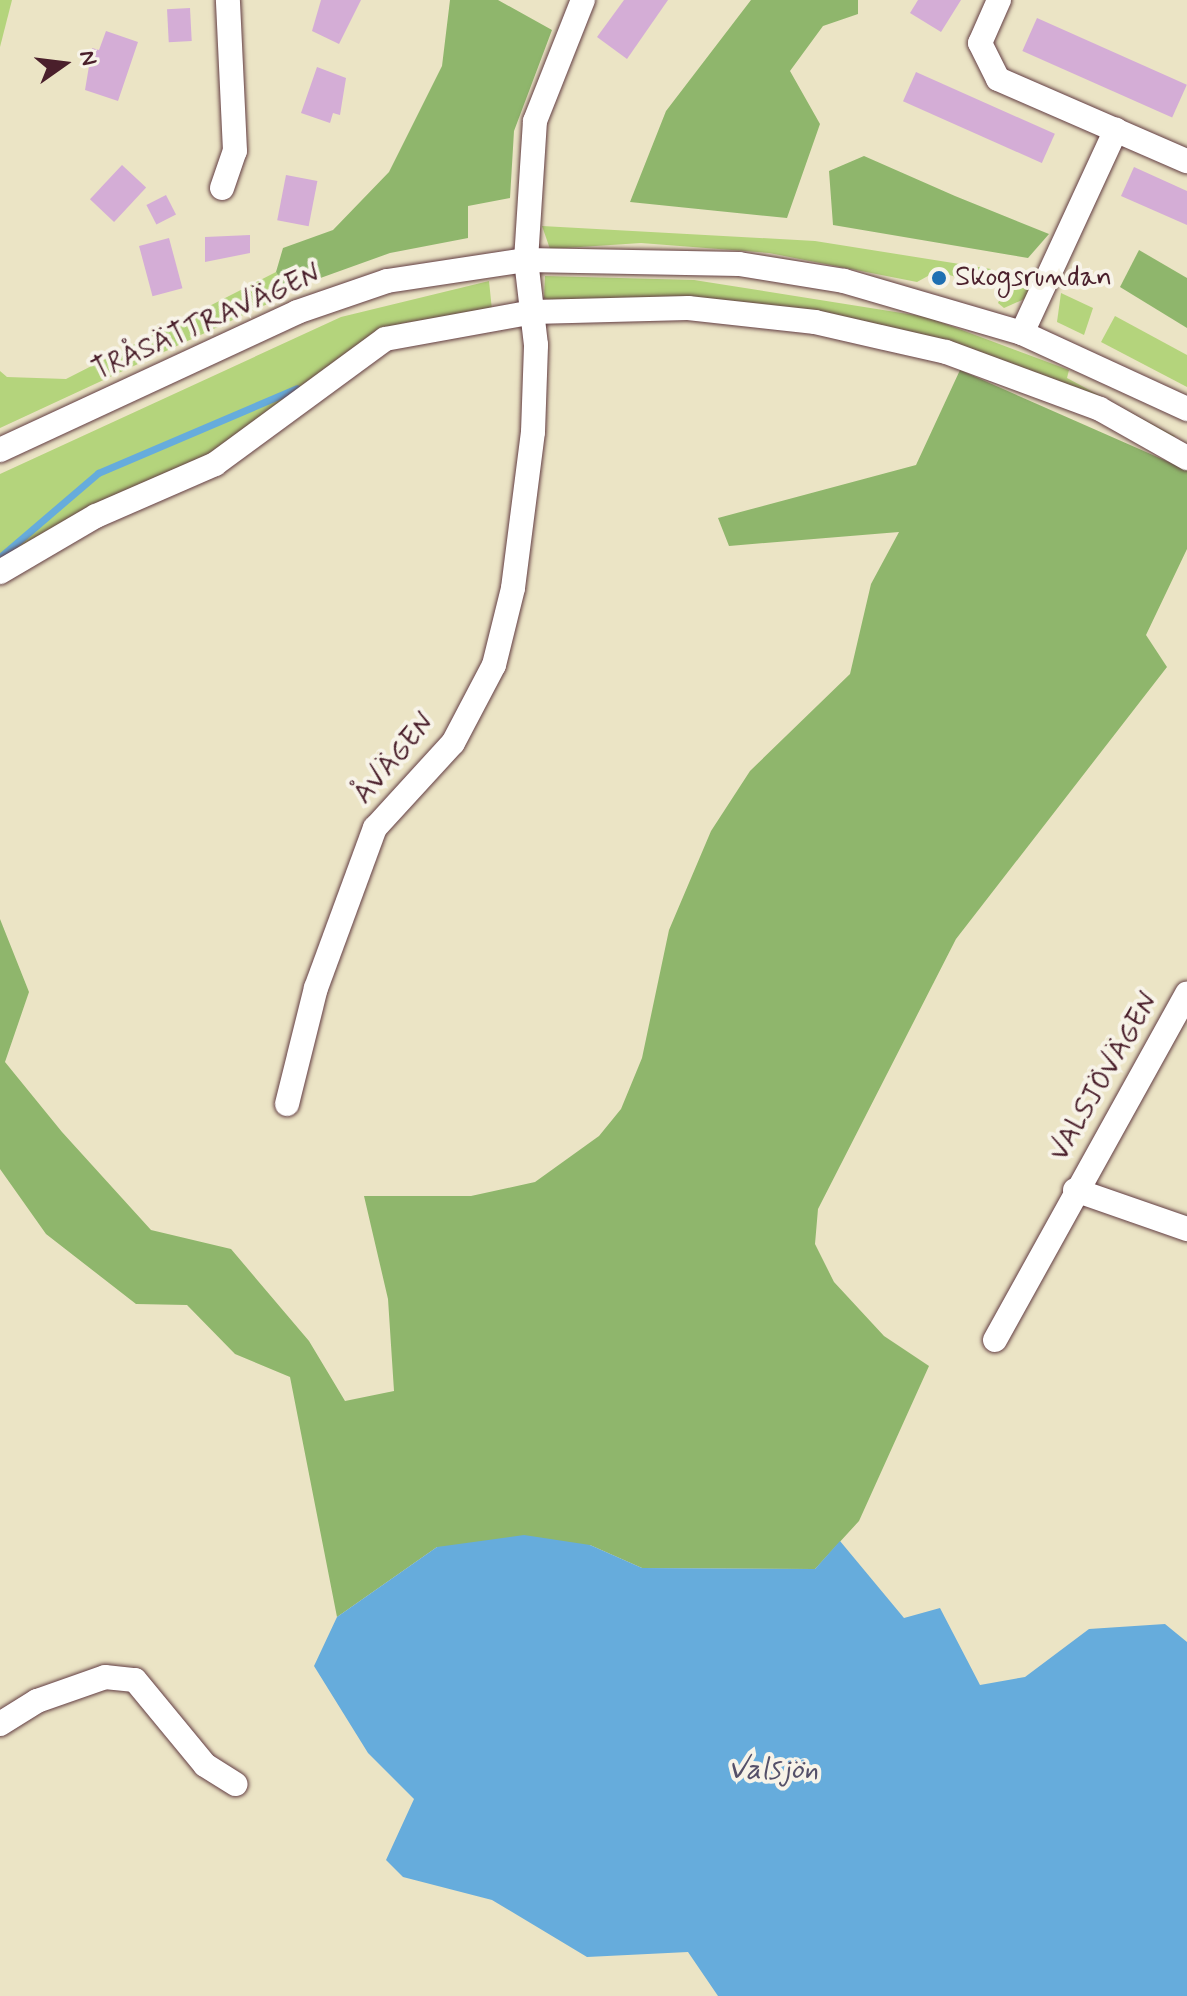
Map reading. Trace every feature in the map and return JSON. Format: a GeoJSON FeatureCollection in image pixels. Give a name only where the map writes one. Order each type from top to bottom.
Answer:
{"type":"FeatureCollection","features":[{"type":"Feature","properties":{"kind":"street"},"geometry":{"type":"LineString","coordinates":[[222,188],[235,151],[228,0]]}},
{"type":"Feature","properties":{"kind":"street","name":"ÅVÄGEN"},"geometry":{"type":"LineString","coordinates":[[287,1104],[316,988],[375,828],[453,743],[494,665],[513,588],[533,432],[533,312],[526,260],[535,121],[583,0]]}},
{"type":"Feature","properties":{"kind":"street"},"geometry":{"type":"LineString","coordinates":[[999,0],[980,43],[987,68],[1187,161]]}},
{"type":"Feature","properties":{"kind":"street"},"geometry":{"type":"LineString","coordinates":[[1022,333],[1116,130]]}},
{"type":"Feature","properties":{"kind":"street","name":"TRÅSÄTTRAVÄGEN"},"geometry":{"type":"LineString","coordinates":[[0,450],[320,303],[446,268],[526,260],[739,264],[844,281],[1022,333],[1187,409]]}},
{"type":"Feature","properties":{"kind":"street"},"geometry":{"type":"LineString","coordinates":[[0,572],[96,516],[215,464],[385,339],[533,312],[688,308],[815,322],[974,362],[1100,409],[1187,458]]}},
{"type":"Feature","properties":{"kind":"street","name":"VALSJÖVÄGEN"},"geometry":{"type":"LineString","coordinates":[[995,1340],[1075,1190],[1187,994]]}},
{"type":"Feature","properties":{"kind":"street","name":"VALSJÖVÄGEN"},"geometry":{"type":"LineString","coordinates":[[1075,1190],[1187,1229]]}},
{"type":"Feature","properties":{"kind":"street"},"geometry":{"type":"LineString","coordinates":[[0,1724],[37,1701],[105,1677],[135,1680],[205,1765],[236,1784]]}},
{"type":"Feature","properties":{"kind":"green space"},"geometry":{"type":"Polygon","coordinates":[[[0,0],[12,0],[0,47],[0,0]]]}},
{"type":"Feature","properties":{"kind":"green space"},"geometry":{"type":"Polygon","coordinates":[[[450,0],[498,0],[552,30],[514,131],[510,198],[468,206],[468,238],[390,253],[287,290],[276,272],[283,248],[333,230],[389,172],[442,66],[450,0]]]}},
{"type":"Feature","properties":{"kind":"green space"},"geometry":{"type":"Polygon","coordinates":[[[751,0],[858,0],[858,14],[823,26],[790,71],[820,124],[787,218],[630,202],[666,111],[751,0]]]}},
{"type":"Feature","properties":{"kind":"green space"},"geometry":{"type":"Polygon","coordinates":[[[864,156],[1049,234],[1028,258],[833,225],[829,171],[864,156]]]}},
{"type":"Feature","properties":{"kind":"green space"},"geometry":{"type":"Polygon","coordinates":[[[542,226],[815,241],[991,269],[984,286],[937,271],[917,282],[769,253],[641,243],[550,249],[542,226]]]}},
{"type":"Feature","properties":{"kind":"green space"},"geometry":{"type":"Polygon","coordinates":[[[1139,250],[1187,278],[1187,328],[1120,287],[1139,250]]]}},
{"type":"Feature","properties":{"kind":"green space"},"geometry":{"type":"Polygon","coordinates":[[[276,272],[289,294],[0,428],[0,371],[7,377],[66,379],[276,272]]]}},
{"type":"Feature","properties":{"kind":"green space"},"geometry":{"type":"Polygon","coordinates":[[[1011,274],[1037,283],[1029,297],[1004,308],[998,303],[1011,274]]]}},
{"type":"Feature","properties":{"kind":"green space"},"geometry":{"type":"Polygon","coordinates":[[[545,276],[694,280],[927,317],[1069,370],[1067,378],[1175,436],[1169,441],[925,338],[555,302],[544,298],[545,276]]]}},
{"type":"Feature","properties":{"kind":"green space"},"geometry":{"type":"Polygon","coordinates":[[[489,281],[492,310],[403,323],[349,351],[240,438],[0,567],[0,474],[341,317],[489,281]]]}},
{"type":"Feature","properties":{"kind":"green space"},"geometry":{"type":"Polygon","coordinates":[[[1061,293],[1093,308],[1084,335],[1057,322],[1061,293]]]}},
{"type":"Feature","properties":{"kind":"green space"},"geometry":{"type":"Polygon","coordinates":[[[1115,316],[1187,355],[1187,387],[1101,342],[1115,316]]]}},
{"type":"Feature","properties":{"kind":"green space"},"geometry":{"type":"Polygon","coordinates":[[[960,370],[1187,470],[1187,549],[1146,635],[1167,667],[956,939],[818,1209],[815,1244],[834,1282],[884,1336],[929,1366],[859,1521],[815,1569],[642,1568],[590,1545],[437,1547],[337,1617],[290,1377],[235,1354],[187,1305],[136,1304],[46,1234],[0,1169],[0,919],[29,992],[5,1062],[62,1132],[151,1230],[231,1249],[309,1341],[345,1401],[394,1391],[388,1299],[364,1196],[471,1196],[535,1182],[599,1136],[621,1109],[642,1058],[669,930],[711,831],[750,771],[850,674],[871,584],[899,532],[729,546],[718,518],[916,465],[960,370]]]}},
{"type":"Feature","properties":{"kind":"water","name":"Valsjön"},"geometry":{"type":"Polygon","coordinates":[[[524,1535],[590,1545],[642,1568],[815,1569],[840,1541],[904,1618],[940,1608],[980,1685],[1025,1677],[1089,1629],[1165,1624],[1187,1642],[1187,1996],[718,1996],[688,1952],[587,1957],[492,1900],[403,1877],[386,1860],[414,1799],[368,1753],[314,1666],[337,1617],[437,1547],[524,1535]]]}},
{"type":"Feature","properties":{"kind":"building"},"geometry":{"type":"Polygon","coordinates":[[[321,0],[361,0],[339,44],[312,31],[321,0]]]}},
{"type":"Feature","properties":{"kind":"building"},"geometry":{"type":"Polygon","coordinates":[[[624,0],[668,0],[627,59],[597,37],[624,0]]]}},
{"type":"Feature","properties":{"kind":"building"},"geometry":{"type":"Polygon","coordinates":[[[918,0],[961,0],[941,32],[910,13],[918,0]]]}},
{"type":"Feature","properties":{"kind":"building"},"geometry":{"type":"Polygon","coordinates":[[[190,8],[192,41],[169,42],[167,9],[190,8]]]}},
{"type":"Feature","properties":{"kind":"building"},"geometry":{"type":"Polygon","coordinates":[[[1037,18],[1187,85],[1172,118],[1022,51],[1037,18]]]}},
{"type":"Feature","properties":{"kind":"building"},"geometry":{"type":"Polygon","coordinates":[[[106,31],[138,42],[118,101],[85,90],[92,48],[99,50],[106,31]]]}},
{"type":"Feature","properties":{"kind":"building"},"geometry":{"type":"Polygon","coordinates":[[[317,67],[346,78],[340,115],[333,113],[330,123],[301,113],[317,67]]]}},
{"type":"Feature","properties":{"kind":"building"},"geometry":{"type":"Polygon","coordinates":[[[916,72],[1055,134],[1042,163],[903,101],[916,72]]]}},
{"type":"Feature","properties":{"kind":"building"},"geometry":{"type":"Polygon","coordinates":[[[122,165],[146,188],[114,222],[90,199],[122,165]]]}},
{"type":"Feature","properties":{"kind":"building"},"geometry":{"type":"Polygon","coordinates":[[[1134,167],[1187,191],[1187,225],[1121,196],[1134,167]]]}},
{"type":"Feature","properties":{"kind":"building"},"geometry":{"type":"Polygon","coordinates":[[[286,175],[317,181],[309,226],[277,220],[286,175]]]}},
{"type":"Feature","properties":{"kind":"building"},"geometry":{"type":"Polygon","coordinates":[[[166,195],[176,215],[156,225],[146,205],[166,195]]]}},
{"type":"Feature","properties":{"kind":"building"},"geometry":{"type":"Polygon","coordinates":[[[250,235],[250,253],[205,262],[205,237],[250,235]]]}},
{"type":"Feature","properties":{"kind":"building"},"geometry":{"type":"Polygon","coordinates":[[[169,238],[182,288],[153,296],[139,246],[169,238]]]}},
{"type":"Feature","properties":{"kind":"waterway"},"geometry":{"type":"LineString","coordinates":[[0,557],[98,473],[297,388]]}},
{"type":"Feature","properties":{"kind":"place","name":"Skogsrundan"},"geometry":{"type":"Point","coordinates":[939,278]}}]}
